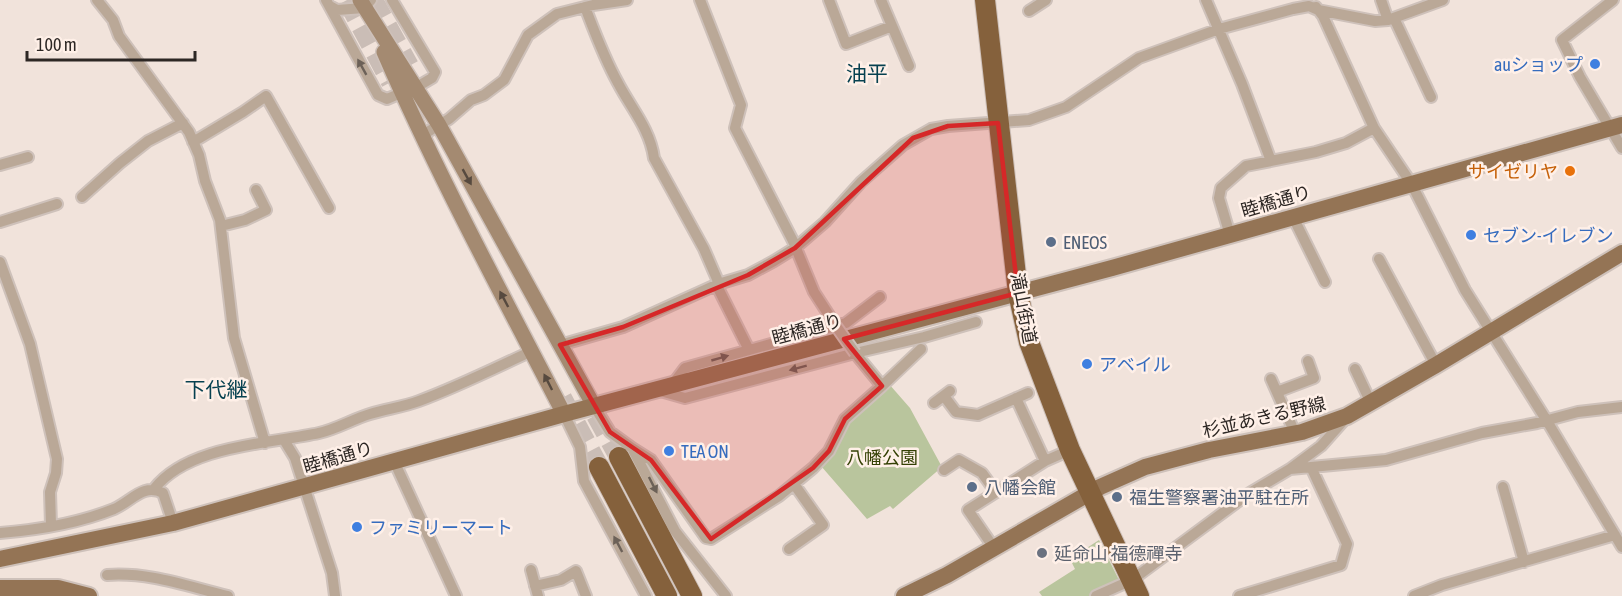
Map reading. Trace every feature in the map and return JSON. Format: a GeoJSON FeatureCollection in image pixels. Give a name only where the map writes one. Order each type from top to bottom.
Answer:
{"type":"FeatureCollection","features":[{"type":"Feature","properties":{"kind":"highway","name":"滝山街道"},"geometry":{"type":"LineString","coordinates":[[985,0],[1018,293],[1029,342],[1089,494],[1136,588]]}},
{"type":"Feature","properties":{"kind":"highway"},"geometry":{"type":"LineString","coordinates":[[626,453],[692,596]]}},
{"type":"Feature","properties":{"kind":"highway"},"geometry":{"type":"LineString","coordinates":[[599,467],[667,596]]}},
{"type":"Feature","properties":{"kind":"main road","name":"睦橋通り"},"geometry":{"type":"LineString","coordinates":[[0,559],[173,523],[564,414],[1230,235],[1616,126]]}},
{"type":"Feature","properties":{"kind":"main road","name":"杉並あきる野線"},"geometry":{"type":"LineString","coordinates":[[904,596],[1108,483],[1148,466],[1209,450],[1295,433],[1347,416],[1436,366],[1622,253]]}},
{"type":"Feature","properties":{"kind":"main road"},"geometry":{"type":"LineString","coordinates":[[14,590],[58,588],[89,596]]}},
{"type":"Feature","properties":{"kind":"street"},"geometry":{"type":"LineString","coordinates":[[97,0],[113,20],[125,44],[183,123],[193,142],[221,226],[234,338],[266,443]]}},
{"type":"Feature","properties":{"kind":"street"},"geometry":{"type":"LineString","coordinates":[[328,3],[378,95],[380,98],[387,99],[432,78],[435,72],[392,0]]}},
{"type":"Feature","properties":{"kind":"street"},"geometry":{"type":"LineString","coordinates":[[421,136],[471,100],[484,95],[504,80],[528,35],[556,14],[591,4],[627,0]]}},
{"type":"Feature","properties":{"kind":"street"},"geometry":{"type":"LineString","coordinates":[[700,0],[741,105],[735,128],[794,241],[814,292],[855,353],[882,386]]}},
{"type":"Feature","properties":{"kind":"street"},"geometry":{"type":"LineString","coordinates":[[829,0],[846,44],[892,26]]}},
{"type":"Feature","properties":{"kind":"street"},"geometry":{"type":"LineString","coordinates":[[881,0],[909,66]]}},
{"type":"Feature","properties":{"kind":"street"},"geometry":{"type":"LineString","coordinates":[[1029,11],[1046,0]]}},
{"type":"Feature","properties":{"kind":"street"},"geometry":{"type":"LineString","coordinates":[[1206,0],[1242,84],[1271,161]]}},
{"type":"Feature","properties":{"kind":"street"},"geometry":{"type":"LineString","coordinates":[[1309,0],[1318,10],[1341,54],[1374,128],[1411,183],[1465,290],[1622,547]]}},
{"type":"Feature","properties":{"kind":"street"},"geometry":{"type":"LineString","coordinates":[[1381,0],[1431,97]]}},
{"type":"Feature","properties":{"kind":"street"},"geometry":{"type":"LineString","coordinates":[[560,345],[622,327],[718,284],[748,274],[795,248],[825,222],[861,182],[903,145],[931,129],[1029,120],[1066,107],[1139,58],[1219,29],[1293,9],[1309,6],[1318,10],[1375,21],[1391,19],[1443,0]]}},
{"type":"Feature","properties":{"kind":"street"},"geometry":{"type":"LineString","coordinates":[[1613,0],[1562,40],[1580,77],[1616,126],[1622,148]]}},
{"type":"Feature","properties":{"kind":"street"},"geometry":{"type":"LineString","coordinates":[[328,3],[337,10],[365,3],[408,90],[421,136],[580,447],[584,481],[646,596]]}},
{"type":"Feature","properties":{"kind":"street"},"geometry":{"type":"LineString","coordinates":[[591,4],[601,51],[645,129],[654,158],[704,249],[749,350]]}},
{"type":"Feature","properties":{"kind":"street"},"geometry":{"type":"LineString","coordinates":[[408,90],[439,125],[610,432],[626,453],[675,531],[726,596]]}},
{"type":"Feature","properties":{"kind":"street"},"geometry":{"type":"LineString","coordinates":[[193,142],[266,96],[329,208]]}},
{"type":"Feature","properties":{"kind":"street"},"geometry":{"type":"LineString","coordinates":[[82,197],[148,141],[183,123]]}},
{"type":"Feature","properties":{"kind":"street"},"geometry":{"type":"LineString","coordinates":[[1230,235],[1219,198],[1221,188],[1246,166],[1316,152],[1346,142],[1374,128]]}},
{"type":"Feature","properties":{"kind":"street"},"geometry":{"type":"LineString","coordinates":[[0,165],[28,157]]}},
{"type":"Feature","properties":{"kind":"street"},"geometry":{"type":"LineString","coordinates":[[221,226],[245,220],[266,210],[256,190]]}},
{"type":"Feature","properties":{"kind":"street"},"geometry":{"type":"LineString","coordinates":[[0,222],[57,204]]}},
{"type":"Feature","properties":{"kind":"street"},"geometry":{"type":"LineString","coordinates":[[1293,217],[1325,282]]}},
{"type":"Feature","properties":{"kind":"street"},"geometry":{"type":"LineString","coordinates":[[1379,260],[1436,366]]}},
{"type":"Feature","properties":{"kind":"street"},"geometry":{"type":"LineString","coordinates":[[0,262],[30,344],[57,459],[56,473],[50,492],[51,525]]}},
{"type":"Feature","properties":{"kind":"street"},"geometry":{"type":"LineString","coordinates":[[880,297],[846,323],[685,368],[664,388],[685,398],[976,322]]}},
{"type":"Feature","properties":{"kind":"street"},"geometry":{"type":"LineString","coordinates":[[626,453],[651,460],[706,538],[711,539],[794,484],[829,451],[845,419],[921,350]]}},
{"type":"Feature","properties":{"kind":"street"},"geometry":{"type":"LineString","coordinates":[[154,489],[161,479],[176,468],[197,459],[321,433],[368,414],[420,401],[531,351]]}},
{"type":"Feature","properties":{"kind":"street"},"geometry":{"type":"LineString","coordinates":[[1277,392],[1314,378],[1308,361]]}},
{"type":"Feature","properties":{"kind":"street"},"geometry":{"type":"LineString","coordinates":[[1355,369],[1371,403]]}},
{"type":"Feature","properties":{"kind":"street"},"geometry":{"type":"LineString","coordinates":[[1271,379],[1295,433]]}},
{"type":"Feature","properties":{"kind":"street"},"geometry":{"type":"LineString","coordinates":[[934,403],[947,394],[956,412],[978,416],[1028,393]]}},
{"type":"Feature","properties":{"kind":"street"},"geometry":{"type":"LineString","coordinates":[[1016,398],[1045,461]]}},
{"type":"Feature","properties":{"kind":"street"},"geometry":{"type":"LineString","coordinates":[[1290,470],[1386,460],[1482,433],[1547,421],[1578,412],[1622,407]]}},
{"type":"Feature","properties":{"kind":"street"},"geometry":{"type":"LineString","coordinates":[[1096,596],[1136,588],[1248,494],[1290,470],[1321,446],[1347,416]]}},
{"type":"Feature","properties":{"kind":"street"},"geometry":{"type":"LineString","coordinates":[[284,440],[295,458],[332,573],[336,596]]}},
{"type":"Feature","properties":{"kind":"street"},"geometry":{"type":"LineString","coordinates":[[994,548],[968,510],[1045,461],[1070,450]]}},
{"type":"Feature","properties":{"kind":"street"},"geometry":{"type":"LineString","coordinates":[[944,470],[959,460],[982,473],[995,492]]}},
{"type":"Feature","properties":{"kind":"street"},"geometry":{"type":"LineString","coordinates":[[394,461],[456,596]]}},
{"type":"Feature","properties":{"kind":"street"},"geometry":{"type":"LineString","coordinates":[[1239,596],[1341,565],[1347,544],[1311,467]]}},
{"type":"Feature","properties":{"kind":"street"},"geometry":{"type":"LineString","coordinates":[[789,549],[823,525],[794,484]]}},
{"type":"Feature","properties":{"kind":"street"},"geometry":{"type":"LineString","coordinates":[[1503,487],[1524,562]]}},
{"type":"Feature","properties":{"kind":"street"},"geometry":{"type":"LineString","coordinates":[[0,533],[97,516],[119,507],[144,490],[154,489],[163,493],[173,523]]}},
{"type":"Feature","properties":{"kind":"street"},"geometry":{"type":"LineString","coordinates":[[1414,596],[1442,585],[1615,535]]}},
{"type":"Feature","properties":{"kind":"street"},"geometry":{"type":"LineString","coordinates":[[531,570],[537,591],[576,571],[586,596]]}},
{"type":"Feature","properties":{"kind":"street"},"geometry":{"type":"LineString","coordinates":[[107,575],[146,575],[228,596]]}},
{"type":"Feature","properties":{"kind":"highlighted area"},"geometry":{"type":"Polygon","coordinates":[[[998,123],[1018,293],[844,339],[882,386],[845,419],[829,451],[813,468],[711,539],[651,460],[610,432],[560,345],[623,327],[748,275],[795,248],[913,138],[948,126],[998,123]]]}},
{"type":"Feature","properties":{"kind":"green space","name":"八幡公園"},"geometry":{"type":"Polygon","coordinates":[[[889,384],[910,408],[942,467],[893,509],[890,506],[867,519],[821,466],[849,421],[889,384]]]}},
{"type":"Feature","properties":{"kind":"green space"},"geometry":{"type":"Polygon","coordinates":[[[1099,540],[1120,582],[1091,596],[1042,596],[1039,592],[1075,569],[1070,559],[1099,540]]]}},
{"type":"Feature","properties":{"kind":"tunnel"},"geometry":{"type":"LineString","coordinates":[[347,0],[391,82]]}},
{"type":"Feature","properties":{"kind":"tunnel"},"geometry":{"type":"LineString","coordinates":[[373,0],[409,66]]}},
{"type":"Feature","properties":{"kind":"tunnel"},"geometry":{"type":"LineString","coordinates":[[562,398],[599,467]]}},
{"type":"Feature","properties":{"kind":"tunnel"},"geometry":{"type":"LineString","coordinates":[[596,415],[619,457]]}},
{"type":"Feature","properties":{"kind":"place","name":"auショップ"},"geometry":{"type":"Point","coordinates":[1595,64]}},
{"type":"Feature","properties":{"kind":"place","name":"サイゼリヤ"},"geometry":{"type":"Point","coordinates":[1570,171]}},
{"type":"Feature","properties":{"kind":"place","name":"セブン-イレブン"},"geometry":{"type":"Point","coordinates":[1471,235]}},
{"type":"Feature","properties":{"kind":"place","name":"ENEOS"},"geometry":{"type":"Point","coordinates":[1051,242]}},
{"type":"Feature","properties":{"kind":"place","name":"アベイル"},"geometry":{"type":"Point","coordinates":[1087,364]}},
{"type":"Feature","properties":{"kind":"place","name":"TEA ON"},"geometry":{"type":"Point","coordinates":[669,451]}},
{"type":"Feature","properties":{"kind":"place","name":"八幡会館"},"geometry":{"type":"Point","coordinates":[972,487]}},
{"type":"Feature","properties":{"kind":"place","name":"福生警察署油平駐在所"},"geometry":{"type":"Point","coordinates":[1117,497]}},
{"type":"Feature","properties":{"kind":"place","name":"ファミリーマート"},"geometry":{"type":"Point","coordinates":[357,527]}},
{"type":"Feature","properties":{"kind":"place","name":"延命山 福德禪寺"},"geometry":{"type":"Point","coordinates":[1042,553]}},
{"type":"Feature","properties":{"kind":"district","name":"油平"},"geometry":{"type":"Point","coordinates":[867,73]}},
{"type":"Feature","properties":{"kind":"district","name":"下代継"},"geometry":{"type":"Point","coordinates":[216,389]}}]}
